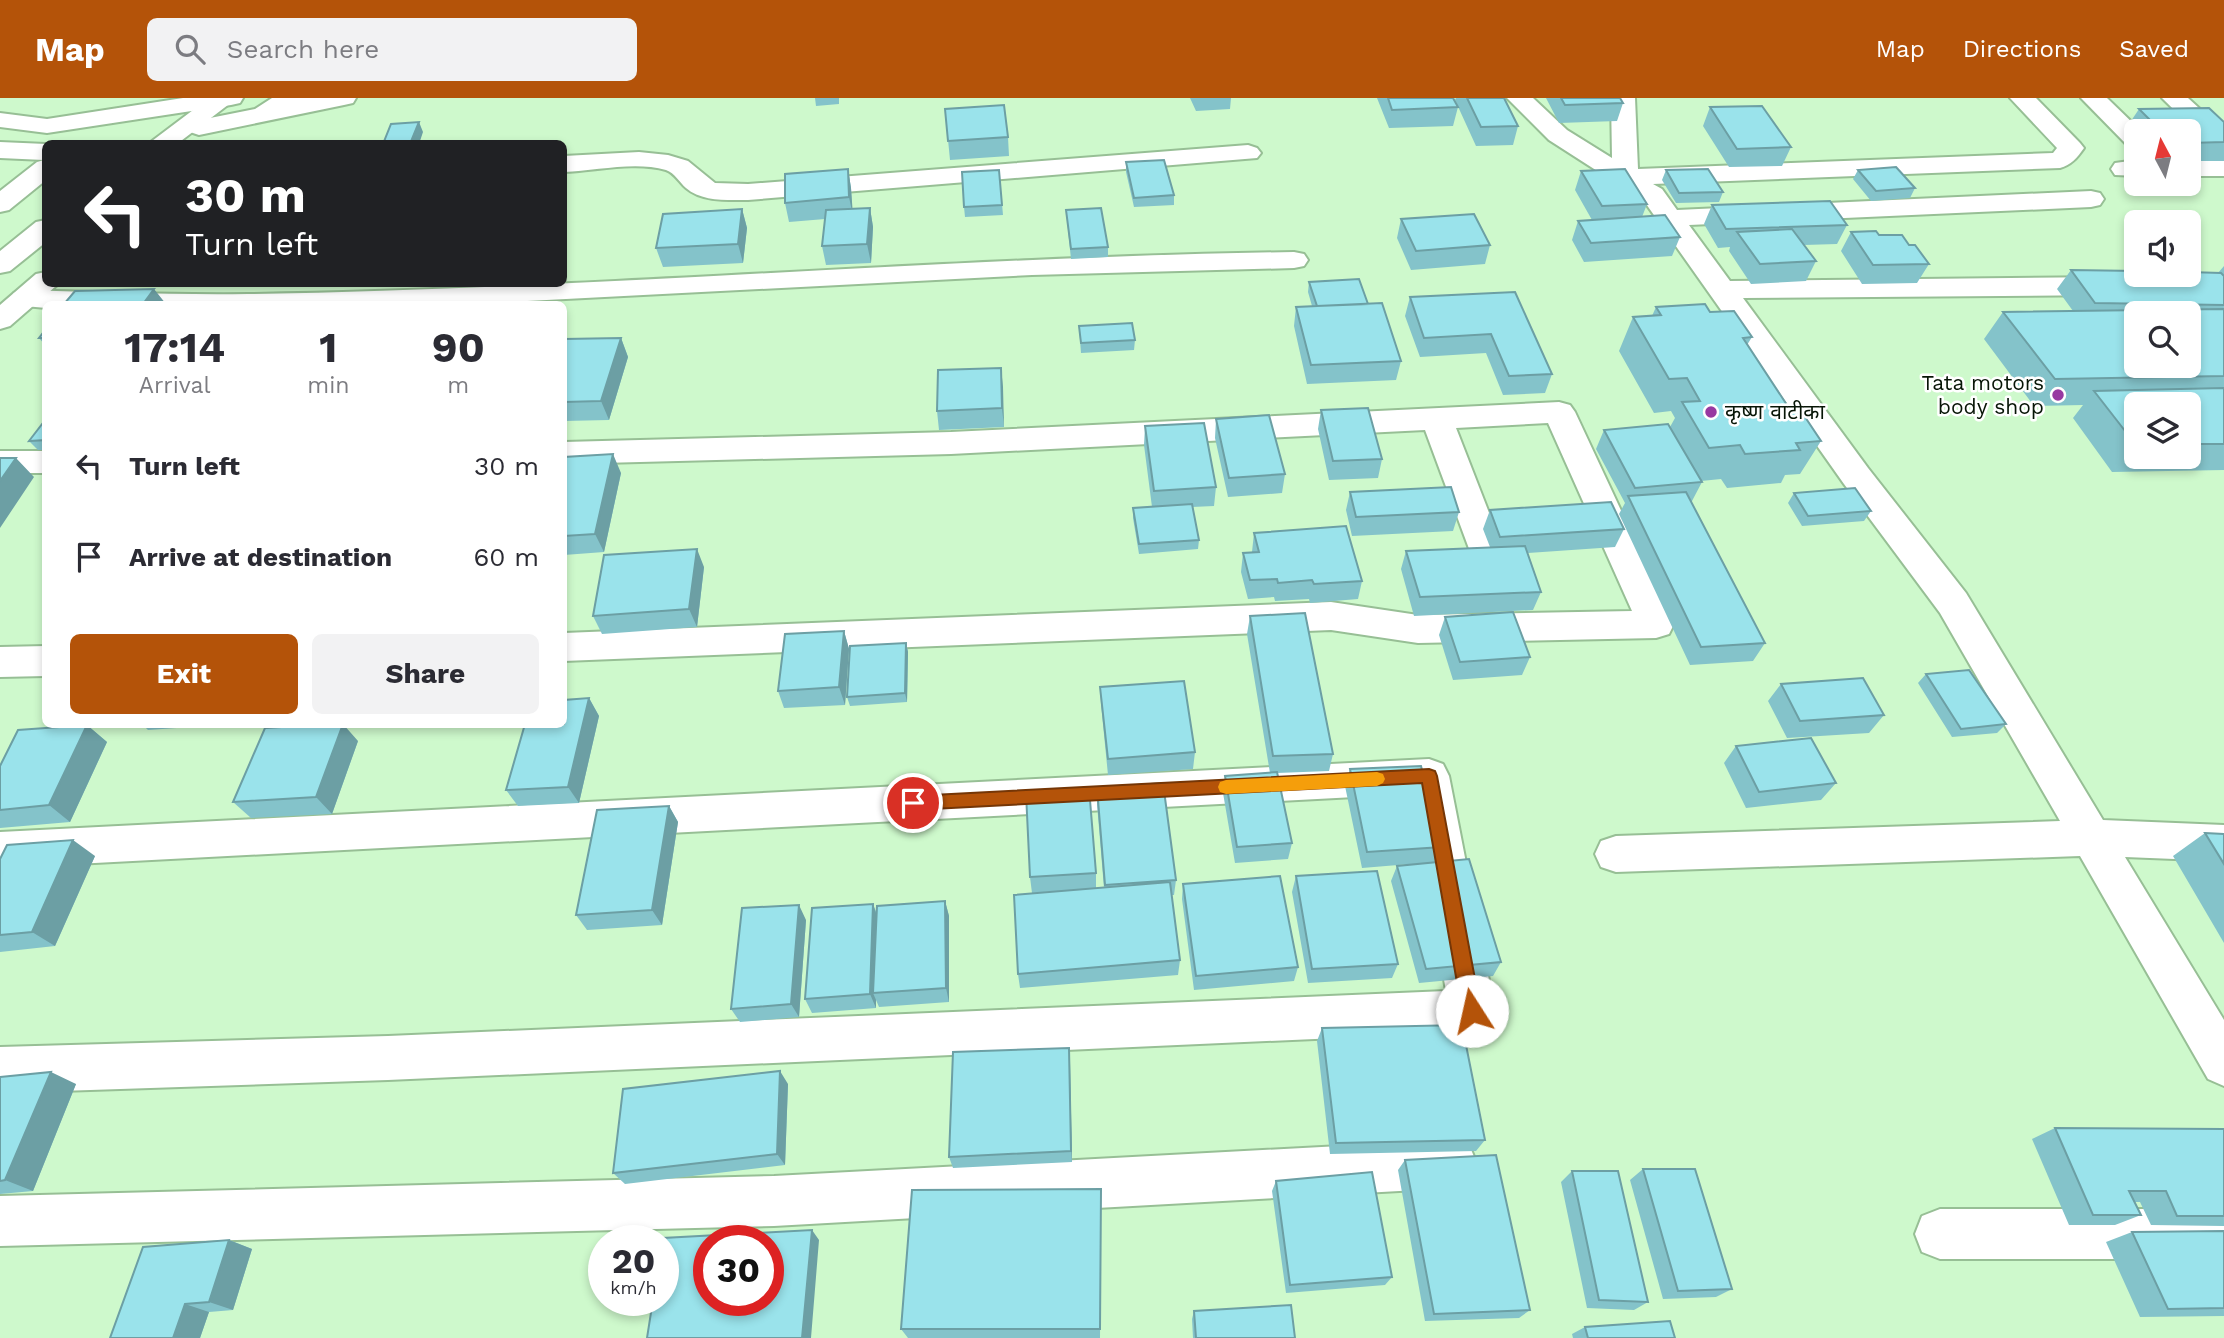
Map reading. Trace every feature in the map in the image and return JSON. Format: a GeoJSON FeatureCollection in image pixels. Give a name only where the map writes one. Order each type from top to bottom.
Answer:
{"type":"FeatureCollection","features":[{"type":"Feature","properties":{"kind":"street"},"geometry":{"type":"LineString","coordinates":[[84,140],[155,98]]}},
{"type":"Feature","properties":{"kind":"street"},"geometry":{"type":"LineString","coordinates":[[0,120],[47,126],[226,98]]}},
{"type":"Feature","properties":{"kind":"street"},"geometry":{"type":"LineString","coordinates":[[159,138],[226,98]]}},
{"type":"Feature","properties":{"kind":"street"},"geometry":{"type":"LineString","coordinates":[[222,140],[289,98]]}},
{"type":"Feature","properties":{"kind":"street"},"geometry":{"type":"LineString","coordinates":[[159,138],[344,98]]}},
{"type":"Feature","properties":{"kind":"street"},"geometry":{"type":"LineString","coordinates":[[1519,98],[1558,135],[1653,195],[1856,476],[1953,603],[2094,838],[2224,1063]]}},
{"type":"Feature","properties":{"kind":"street"},"geometry":{"type":"LineString","coordinates":[[1623,98],[1625,177]]}},
{"type":"Feature","properties":{"kind":"street"},"geometry":{"type":"LineString","coordinates":[[1625,177],[2060,160],[2071,148],[2022,98]]}},
{"type":"Feature","properties":{"kind":"street"},"geometry":{"type":"LineString","coordinates":[[2093,98],[2124,128]]}},
{"type":"Feature","properties":{"kind":"street"},"geometry":{"type":"LineString","coordinates":[[2174,98],[2224,145]]}},
{"type":"Feature","properties":{"kind":"street"},"geometry":{"type":"LineString","coordinates":[[0,150],[42,152]]}},
{"type":"Feature","properties":{"kind":"street"},"geometry":{"type":"LineString","coordinates":[[567,164],[622,160],[665,163],[680,166],[695,183],[709,190],[737,192],[1248,153]]}},
{"type":"Feature","properties":{"kind":"street"},"geometry":{"type":"LineString","coordinates":[[2202,168],[2224,168]]}},
{"type":"Feature","properties":{"kind":"street"},"geometry":{"type":"LineString","coordinates":[[0,204],[42,170]]}},
{"type":"Feature","properties":{"kind":"street"},"geometry":{"type":"LineString","coordinates":[[1671,218],[2091,199]]}},
{"type":"Feature","properties":{"kind":"street"},"geometry":{"type":"LineString","coordinates":[[0,265],[42,231]]}},
{"type":"Feature","properties":{"kind":"street"},"geometry":{"type":"LineString","coordinates":[[297,301],[1183,261],[1294,260]]}},
{"type":"Feature","properties":{"kind":"street"},"geometry":{"type":"LineString","coordinates":[[1721,290],[2124,286]]}},
{"type":"Feature","properties":{"kind":"street"},"geometry":{"type":"LineString","coordinates":[[0,320],[35,289],[216,301]]}},
{"type":"Feature","properties":{"kind":"street"},"geometry":{"type":"LineString","coordinates":[[567,453],[951,443],[1559,412],[1656,624],[1418,629],[1331,616],[567,647]]}},
{"type":"Feature","properties":{"kind":"street"},"geometry":{"type":"LineString","coordinates":[[1437,419],[1488,554]]}},
{"type":"Feature","properties":{"kind":"street"},"geometry":{"type":"LineString","coordinates":[[0,462],[42,462]]}},
{"type":"Feature","properties":{"kind":"street"},"geometry":{"type":"LineString","coordinates":[[0,662],[42,661]]}},
{"type":"Feature","properties":{"kind":"street"},"geometry":{"type":"LineString","coordinates":[[0,850],[1429,776],[1472,1011],[388,1058],[0,1070]]}},
{"type":"Feature","properties":{"kind":"street"},"geometry":{"type":"LineString","coordinates":[[1616,854],[2094,838],[2224,843]]}},
{"type":"Feature","properties":{"kind":"street"},"geometry":{"type":"LineString","coordinates":[[0,1221],[774,1201],[1496,1161]]}},
{"type":"Feature","properties":{"kind":"street"},"geometry":{"type":"LineString","coordinates":[[1940,1234],[2224,1234]]}},
{"type":"Feature","properties":{"kind":"building"},"geometry":{"type":"Polygon","coordinates":[[[1388,98],[1453,98],[1458,107],[1392,110],[1388,98]]]}},
{"type":"Feature","properties":{"kind":"building"},"geometry":{"type":"Polygon","coordinates":[[[1467,98],[1504,98],[1518,126],[1481,127],[1467,98]]]}},
{"type":"Feature","properties":{"kind":"building"},"geometry":{"type":"Polygon","coordinates":[[[1561,98],[1620,98],[1623,103],[1565,105],[1561,98]]]}},
{"type":"Feature","properties":{"kind":"building"},"geometry":{"type":"Polygon","coordinates":[[[1004,105],[1008,137],[948,141],[945,109],[1004,105]]]}},
{"type":"Feature","properties":{"kind":"building"},"geometry":{"type":"Polygon","coordinates":[[[1762,106],[1791,147],[1737,149],[1710,107],[1762,106]]]}},
{"type":"Feature","properties":{"kind":"building"},"geometry":{"type":"Polygon","coordinates":[[[2209,108],[2224,122],[2224,142],[2202,143],[2202,119],[2149,119],[2139,109],[2209,108]]]}},
{"type":"Feature","properties":{"kind":"building"},"geometry":{"type":"Polygon","coordinates":[[[419,122],[412,140],[385,140],[391,124],[419,122]]]}},
{"type":"Feature","properties":{"kind":"building"},"geometry":{"type":"Polygon","coordinates":[[[1164,160],[1174,195],[1134,198],[1126,162],[1164,160]]]}},
{"type":"Feature","properties":{"kind":"building"},"geometry":{"type":"Polygon","coordinates":[[[1896,167],[1915,188],[1876,191],[1858,170],[1896,167]]]}},
{"type":"Feature","properties":{"kind":"building"},"geometry":{"type":"Polygon","coordinates":[[[848,169],[849,197],[785,203],[785,174],[848,169]]]}},
{"type":"Feature","properties":{"kind":"building"},"geometry":{"type":"Polygon","coordinates":[[[1625,169],[1647,204],[1602,206],[1581,171],[1625,169]]]}},
{"type":"Feature","properties":{"kind":"building"},"geometry":{"type":"Polygon","coordinates":[[[1708,169],[1723,192],[1679,193],[1666,170],[1708,169]]]}},
{"type":"Feature","properties":{"kind":"building"},"geometry":{"type":"Polygon","coordinates":[[[999,170],[1002,205],[964,207],[962,172],[999,170]]]}},
{"type":"Feature","properties":{"kind":"building"},"geometry":{"type":"Polygon","coordinates":[[[1830,201],[1847,225],[1726,229],[1712,205],[1830,201]]]}},
{"type":"Feature","properties":{"kind":"building"},"geometry":{"type":"Polygon","coordinates":[[[870,208],[867,244],[822,246],[826,210],[870,208]]]}},
{"type":"Feature","properties":{"kind":"building"},"geometry":{"type":"Polygon","coordinates":[[[1101,208],[1108,247],[1071,249],[1066,210],[1101,208]]]}},
{"type":"Feature","properties":{"kind":"building"},"geometry":{"type":"Polygon","coordinates":[[[742,209],[738,244],[656,248],[663,214],[742,209]]]}},
{"type":"Feature","properties":{"kind":"building"},"geometry":{"type":"Polygon","coordinates":[[[1474,214],[1490,245],[1416,251],[1401,219],[1474,214]]]}},
{"type":"Feature","properties":{"kind":"building"},"geometry":{"type":"Polygon","coordinates":[[[1665,215],[1680,237],[1591,243],[1578,221],[1665,215]]]}},
{"type":"Feature","properties":{"kind":"building"},"geometry":{"type":"Polygon","coordinates":[[[1792,229],[1816,261],[1760,264],[1737,232],[1792,229]]]}},
{"type":"Feature","properties":{"kind":"building"},"geometry":{"type":"Polygon","coordinates":[[[1876,231],[1879,235],[1902,235],[1909,245],[1915,245],[1929,264],[1873,265],[1851,232],[1876,231]]]}},
{"type":"Feature","properties":{"kind":"building"},"geometry":{"type":"Polygon","coordinates":[[[2071,270],[2124,271],[2124,287],[2201,287],[2201,272],[2221,273],[2224,276],[2224,305],[2201,305],[2201,301],[2095,303],[2071,270]]]}},
{"type":"Feature","properties":{"kind":"building"},"geometry":{"type":"Polygon","coordinates":[[[1359,279],[1368,304],[1317,306],[1309,282],[1359,279]]]}},
{"type":"Feature","properties":{"kind":"building"},"geometry":{"type":"Polygon","coordinates":[[[154,289],[145,301],[67,301],[75,291],[154,289]]]}},
{"type":"Feature","properties":{"kind":"building"},"geometry":{"type":"Polygon","coordinates":[[[1515,292],[1552,374],[1509,376],[1491,334],[1424,338],[1410,297],[1515,292]]]}},
{"type":"Feature","properties":{"kind":"building"},"geometry":{"type":"Polygon","coordinates":[[[1382,303],[1401,361],[1311,365],[1296,307],[1382,303]]]}},
{"type":"Feature","properties":{"kind":"building"},"geometry":{"type":"Polygon","coordinates":[[[1705,304],[1710,312],[1734,311],[1752,337],[1743,338],[1787,405],[1797,405],[1821,441],[1796,443],[1800,450],[1745,454],[1740,445],[1709,448],[1682,402],[1700,401],[1687,378],[1669,379],[1633,317],[1661,315],[1656,307],[1705,304]]]}},
{"type":"Feature","properties":{"kind":"building"},"geometry":{"type":"Polygon","coordinates":[[[2201,309],[2224,309],[2224,376],[2201,376],[2201,309]]]}},
{"type":"Feature","properties":{"kind":"building"},"geometry":{"type":"Polygon","coordinates":[[[2124,310],[2124,378],[2055,379],[2003,312],[2124,310]]]}},
{"type":"Feature","properties":{"kind":"building"},"geometry":{"type":"Polygon","coordinates":[[[1132,323],[1135,340],[1081,343],[1079,326],[1132,323]]]}},
{"type":"Feature","properties":{"kind":"building"},"geometry":{"type":"Polygon","coordinates":[[[621,338],[601,401],[567,402],[567,339],[621,338]]]}},
{"type":"Feature","properties":{"kind":"building"},"geometry":{"type":"Polygon","coordinates":[[[1001,368],[1002,408],[937,411],[938,370],[1001,368]]]}},
{"type":"Feature","properties":{"kind":"building"},"geometry":{"type":"Polygon","coordinates":[[[2224,388],[2224,444],[2201,444],[2201,392],[2124,392],[2124,430],[2094,391],[2224,388]]]}},
{"type":"Feature","properties":{"kind":"building"},"geometry":{"type":"Polygon","coordinates":[[[1368,408],[1382,459],[1333,461],[1321,410],[1368,408]]]}},
{"type":"Feature","properties":{"kind":"building"},"geometry":{"type":"Polygon","coordinates":[[[1269,415],[1285,474],[1229,478],[1216,419],[1269,415]]]}},
{"type":"Feature","properties":{"kind":"building"},"geometry":{"type":"Polygon","coordinates":[[[1204,423],[1216,487],[1154,491],[1145,426],[1204,423]]]}},
{"type":"Feature","properties":{"kind":"building"},"geometry":{"type":"Polygon","coordinates":[[[42,424],[42,440],[29,441],[42,424]]]}},
{"type":"Feature","properties":{"kind":"building"},"geometry":{"type":"Polygon","coordinates":[[[1668,424],[1702,482],[1635,488],[1604,430],[1668,424]]]}},
{"type":"Feature","properties":{"kind":"building"},"geometry":{"type":"Polygon","coordinates":[[[613,454],[595,534],[567,536],[567,457],[613,454]]]}},
{"type":"Feature","properties":{"kind":"building"},"geometry":{"type":"Polygon","coordinates":[[[0,458],[16,458],[0,481],[0,458]]]}},
{"type":"Feature","properties":{"kind":"building"},"geometry":{"type":"Polygon","coordinates":[[[1451,487],[1459,512],[1356,517],[1350,492],[1451,487]]]}},
{"type":"Feature","properties":{"kind":"building"},"geometry":{"type":"Polygon","coordinates":[[[1855,488],[1871,511],[1808,516],[1794,493],[1855,488]]]}},
{"type":"Feature","properties":{"kind":"building"},"geometry":{"type":"Polygon","coordinates":[[[1686,492],[1765,643],[1701,647],[1628,496],[1686,492]]]}},
{"type":"Feature","properties":{"kind":"building"},"geometry":{"type":"Polygon","coordinates":[[[1611,502],[1624,529],[1500,537],[1490,510],[1611,502]]]}},
{"type":"Feature","properties":{"kind":"building"},"geometry":{"type":"Polygon","coordinates":[[[1192,504],[1199,540],[1139,544],[1133,508],[1192,504]]]}},
{"type":"Feature","properties":{"kind":"building"},"geometry":{"type":"Polygon","coordinates":[[[1346,526],[1362,581],[1314,584],[1312,580],[1278,583],[1277,579],[1250,580],[1243,553],[1259,552],[1254,533],[1346,526]]]}},
{"type":"Feature","properties":{"kind":"building"},"geometry":{"type":"Polygon","coordinates":[[[1525,546],[1541,592],[1420,597],[1406,551],[1525,546]]]}},
{"type":"Feature","properties":{"kind":"building"},"geometry":{"type":"Polygon","coordinates":[[[697,549],[689,609],[593,616],[604,555],[697,549]]]}},
{"type":"Feature","properties":{"kind":"building"},"geometry":{"type":"Polygon","coordinates":[[[1513,612],[1530,657],[1460,662],[1445,617],[1513,612]]]}},
{"type":"Feature","properties":{"kind":"building"},"geometry":{"type":"Polygon","coordinates":[[[1305,613],[1333,754],[1273,756],[1250,616],[1305,613]]]}},
{"type":"Feature","properties":{"kind":"building"},"geometry":{"type":"Polygon","coordinates":[[[844,631],[839,687],[778,691],[785,634],[844,631]]]}},
{"type":"Feature","properties":{"kind":"building"},"geometry":{"type":"Polygon","coordinates":[[[906,643],[905,693],[847,697],[850,646],[906,643]]]}},
{"type":"Feature","properties":{"kind":"building"},"geometry":{"type":"Polygon","coordinates":[[[1969,670],[2006,724],[1961,729],[1926,674],[1969,670]]]}},
{"type":"Feature","properties":{"kind":"building"},"geometry":{"type":"Polygon","coordinates":[[[1863,678],[1884,715],[1800,721],[1781,684],[1863,678]]]}},
{"type":"Feature","properties":{"kind":"building"},"geometry":{"type":"Polygon","coordinates":[[[1184,681],[1195,752],[1108,759],[1100,687],[1184,681]]]}},
{"type":"Feature","properties":{"kind":"building"},"geometry":{"type":"Polygon","coordinates":[[[589,698],[568,787],[506,790],[524,728],[567,728],[567,700],[589,698]]]}},
{"type":"Feature","properties":{"kind":"building"},"geometry":{"type":"Polygon","coordinates":[[[86,728],[49,805],[0,810],[0,766],[18,730],[86,728]]]}},
{"type":"Feature","properties":{"kind":"building"},"geometry":{"type":"Polygon","coordinates":[[[265,728],[342,728],[316,797],[233,802],[265,728]]]}},
{"type":"Feature","properties":{"kind":"building"},"geometry":{"type":"Polygon","coordinates":[[[1811,738],[1836,783],[1759,792],[1736,746],[1811,738]]]}},
{"type":"Feature","properties":{"kind":"building"},"geometry":{"type":"Polygon","coordinates":[[[1421,766],[1442,847],[1367,852],[1350,769],[1421,766]]]}},
{"type":"Feature","properties":{"kind":"building"},"geometry":{"type":"Polygon","coordinates":[[[1277,772],[1292,843],[1237,847],[1225,776],[1277,772]]]}},
{"type":"Feature","properties":{"kind":"building"},"geometry":{"type":"Polygon","coordinates":[[[1163,783],[1176,880],[1105,885],[1097,788],[1163,783]]]}},
{"type":"Feature","properties":{"kind":"building"},"geometry":{"type":"Polygon","coordinates":[[[1089,788],[1096,873],[1030,877],[1026,793],[1089,788]]]}},
{"type":"Feature","properties":{"kind":"building"},"geometry":{"type":"Polygon","coordinates":[[[669,806],[652,910],[576,915],[597,810],[669,806]]]}},
{"type":"Feature","properties":{"kind":"building"},"geometry":{"type":"Polygon","coordinates":[[[2205,833],[2224,834],[2224,864],[2205,833]]]}},
{"type":"Feature","properties":{"kind":"building"},"geometry":{"type":"Polygon","coordinates":[[[73,840],[32,932],[0,935],[0,859],[7,845],[73,840]]]}},
{"type":"Feature","properties":{"kind":"building"},"geometry":{"type":"Polygon","coordinates":[[[1469,859],[1501,962],[1426,969],[1397,866],[1469,859]]]}},
{"type":"Feature","properties":{"kind":"building"},"geometry":{"type":"Polygon","coordinates":[[[1377,871],[1398,964],[1312,969],[1296,876],[1377,871]]]}},
{"type":"Feature","properties":{"kind":"building"},"geometry":{"type":"Polygon","coordinates":[[[1280,876],[1298,967],[1196,976],[1183,884],[1280,876]]]}},
{"type":"Feature","properties":{"kind":"building"},"geometry":{"type":"Polygon","coordinates":[[[1170,882],[1180,960],[1018,974],[1014,895],[1170,882]]]}},
{"type":"Feature","properties":{"kind":"building"},"geometry":{"type":"Polygon","coordinates":[[[945,901],[946,988],[873,993],[877,906],[945,901]]]}},
{"type":"Feature","properties":{"kind":"building"},"geometry":{"type":"Polygon","coordinates":[[[873,904],[870,994],[805,999],[812,908],[873,904]]]}},
{"type":"Feature","properties":{"kind":"building"},"geometry":{"type":"Polygon","coordinates":[[[799,905],[791,1004],[731,1009],[742,908],[799,905]]]}},
{"type":"Feature","properties":{"kind":"building"},"geometry":{"type":"Polygon","coordinates":[[[1462,1025],[1485,1140],[1336,1143],[1322,1028],[1462,1025]]]}},
{"type":"Feature","properties":{"kind":"building"},"geometry":{"type":"Polygon","coordinates":[[[1069,1048],[1071,1151],[949,1157],[953,1052],[1069,1048]]]}},
{"type":"Feature","properties":{"kind":"building"},"geometry":{"type":"Polygon","coordinates":[[[780,1071],[777,1154],[613,1173],[623,1089],[780,1071]]]}},
{"type":"Feature","properties":{"kind":"building"},"geometry":{"type":"Polygon","coordinates":[[[51,1072],[5,1180],[0,1181],[0,1077],[51,1072]]]}},
{"type":"Feature","properties":{"kind":"building"},"geometry":{"type":"Polygon","coordinates":[[[2055,1128],[2224,1129],[2224,1216],[2177,1216],[2166,1191],[2129,1191],[2141,1215],[2093,1215],[2055,1128]]]}},
{"type":"Feature","properties":{"kind":"building"},"geometry":{"type":"Polygon","coordinates":[[[1496,1155],[1530,1310],[1434,1314],[1405,1160],[1496,1155]]]}},
{"type":"Feature","properties":{"kind":"building"},"geometry":{"type":"Polygon","coordinates":[[[1643,1169],[1695,1169],[1732,1289],[1678,1291],[1643,1169]]]}},
{"type":"Feature","properties":{"kind":"building"},"geometry":{"type":"Polygon","coordinates":[[[1572,1171],[1618,1171],[1648,1302],[1599,1300],[1572,1171]]]}},
{"type":"Feature","properties":{"kind":"building"},"geometry":{"type":"Polygon","coordinates":[[[1372,1172],[1392,1277],[1290,1285],[1276,1181],[1372,1172]]]}},
{"type":"Feature","properties":{"kind":"building"},"geometry":{"type":"Polygon","coordinates":[[[1101,1189],[1100,1329],[901,1329],[912,1190],[1101,1189]]]}},
{"type":"Feature","properties":{"kind":"building"},"geometry":{"type":"Polygon","coordinates":[[[812,1230],[802,1338],[647,1338],[650,1316],[679,1316],[679,1237],[693,1236],[693,1316],[784,1316],[784,1232],[812,1230]]]}},
{"type":"Feature","properties":{"kind":"building"},"geometry":{"type":"Polygon","coordinates":[[[2224,1231],[2224,1308],[2168,1309],[2132,1232],[2224,1231]]]}},
{"type":"Feature","properties":{"kind":"building"},"geometry":{"type":"Polygon","coordinates":[[[229,1240],[209,1302],[185,1304],[173,1338],[110,1338],[143,1247],[229,1240]]]}},
{"type":"Feature","properties":{"kind":"building"},"geometry":{"type":"Polygon","coordinates":[[[1291,1305],[1295,1338],[1196,1338],[1194,1311],[1291,1305]]]}},
{"type":"Feature","properties":{"kind":"building"},"geometry":{"type":"Polygon","coordinates":[[[1670,1321],[1675,1338],[1588,1338],[1585,1327],[1670,1321]]]}},
{"type":"Feature","properties":{"kind":"slow traffic"},"geometry":{"type":"LineString","coordinates":[[1226,787],[1377,779]]}},
{"type":"Feature","properties":{"kind":"place","name":"Tata motors body shop"},"geometry":{"type":"Point","coordinates":[2058,395]}},
{"type":"Feature","properties":{"kind":"place","name":"कृष्ण वाटीका"},"geometry":{"type":"Point","coordinates":[1711,412]}},
{"type":"Feature","properties":{"kind":"route"},"geometry":{"type":"LineString","coordinates":[[913,803],[1429,776],[1472,1011]]}}]}
